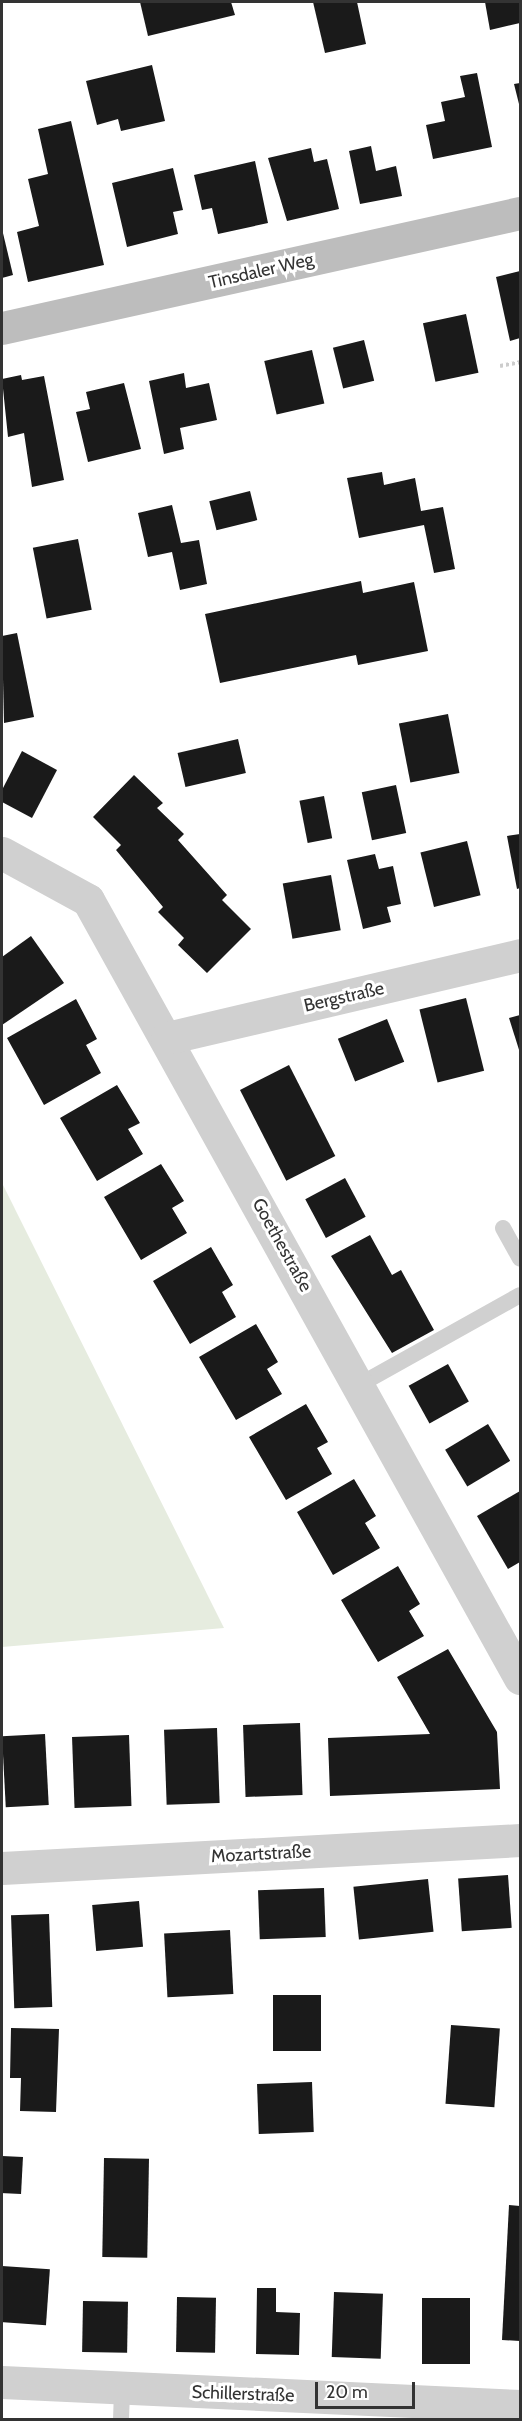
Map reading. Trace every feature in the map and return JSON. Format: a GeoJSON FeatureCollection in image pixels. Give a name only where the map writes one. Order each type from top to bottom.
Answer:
{"type":"FeatureCollection","features":[{"type":"Feature","properties":{"kind":"street","name":"Tinsdaler Weg"},"geometry":{"type":"LineString","coordinates":[[2,328],[520,213]]}},
{"type":"Feature","properties":{"kind":"street","name":"Goethestraße"},"geometry":{"type":"LineString","coordinates":[[2,853],[88,900],[167,1038],[520,1678]]}},
{"type":"Feature","properties":{"kind":"street","name":"Bergstraße"},"geometry":{"type":"LineString","coordinates":[[167,1038],[520,955]]}},
{"type":"Feature","properties":{"kind":"street","name":"Mozartstraße"},"geometry":{"type":"LineString","coordinates":[[2,1868],[520,1840]]}},
{"type":"Feature","properties":{"kind":"street","name":"Schillerstraße"},"geometry":{"type":"LineString","coordinates":[[2,2382],[122,2404],[520,2406]]}},
{"type":"Feature","properties":{"kind":"lane"},"geometry":{"type":"LineString","coordinates":[[504,1228],[520,1259]]}},
{"type":"Feature","properties":{"kind":"lane"},"geometry":{"type":"LineString","coordinates":[[359,1385],[520,1294]]}},
{"type":"Feature","properties":{"kind":"path"},"geometry":{"type":"LineString","coordinates":[[500,366],[520,362]]}},
{"type":"Feature","properties":{"kind":"shaded area"},"geometry":{"type":"Polygon","coordinates":[[[2,1183],[224,1628],[2,1647],[2,1183]]]}},
{"type":"Feature","properties":{"kind":"building"},"geometry":{"type":"Polygon","coordinates":[[[140,2],[231,2],[235,15],[148,36],[140,2]]]}},
{"type":"Feature","properties":{"kind":"building"},"geometry":{"type":"Polygon","coordinates":[[[313,2],[357,2],[366,44],[325,53],[313,2]]]}},
{"type":"Feature","properties":{"kind":"building"},"geometry":{"type":"Polygon","coordinates":[[[485,2],[520,2],[520,23],[490,30],[485,2]]]}},
{"type":"Feature","properties":{"kind":"building"},"geometry":{"type":"Polygon","coordinates":[[[152,65],[165,121],[121,131],[118,119],[97,125],[86,81],[152,65]]]}},
{"type":"Feature","properties":{"kind":"building"},"geometry":{"type":"Polygon","coordinates":[[[477,73],[492,147],[433,159],[426,125],[445,121],[441,102],[465,97],[460,76],[477,73]]]}},
{"type":"Feature","properties":{"kind":"building"},"geometry":{"type":"Polygon","coordinates":[[[520,83],[520,108],[514,84],[520,83]]]}},
{"type":"Feature","properties":{"kind":"building"},"geometry":{"type":"Polygon","coordinates":[[[71,121],[104,265],[28,282],[17,232],[39,226],[28,179],[48,174],[38,129],[71,121]]]}},
{"type":"Feature","properties":{"kind":"building"},"geometry":{"type":"Polygon","coordinates":[[[371,146],[376,171],[396,166],[402,196],[360,204],[349,151],[371,146]]]}},
{"type":"Feature","properties":{"kind":"building"},"geometry":{"type":"Polygon","coordinates":[[[311,148],[314,162],[327,159],[339,209],[287,221],[268,158],[311,148]]]}},
{"type":"Feature","properties":{"kind":"building"},"geometry":{"type":"Polygon","coordinates":[[[255,161],[268,223],[218,234],[212,208],[202,210],[194,175],[255,161]]]}},
{"type":"Feature","properties":{"kind":"building"},"geometry":{"type":"Polygon","coordinates":[[[173,168],[183,210],[173,212],[178,234],[127,247],[112,183],[173,168]]]}},
{"type":"Feature","properties":{"kind":"building"},"geometry":{"type":"Polygon","coordinates":[[[2,229],[13,275],[2,278],[2,229]]]}},
{"type":"Feature","properties":{"kind":"building"},"geometry":{"type":"Polygon","coordinates":[[[520,271],[520,338],[510,341],[496,277],[520,271]]]}},
{"type":"Feature","properties":{"kind":"building"},"geometry":{"type":"Polygon","coordinates":[[[466,314],[478,373],[435,382],[423,323],[466,314]]]}},
{"type":"Feature","properties":{"kind":"building"},"geometry":{"type":"Polygon","coordinates":[[[364,340],[374,381],[343,388],[333,348],[364,340]]]}},
{"type":"Feature","properties":{"kind":"building"},"geometry":{"type":"Polygon","coordinates":[[[312,350],[324,404],[277,415],[264,361],[312,350]]]}},
{"type":"Feature","properties":{"kind":"building"},"geometry":{"type":"Polygon","coordinates":[[[184,373],[186,388],[209,383],[217,420],[180,428],[184,449],[164,454],[149,381],[184,373]]]}},
{"type":"Feature","properties":{"kind":"building"},"geometry":{"type":"Polygon","coordinates":[[[21,375],[22,380],[44,376],[64,480],[32,487],[24,433],[8,437],[2,379],[21,375]]]}},
{"type":"Feature","properties":{"kind":"building"},"geometry":{"type":"Polygon","coordinates":[[[124,383],[141,449],[88,462],[76,412],[90,409],[86,392],[124,383]]]}},
{"type":"Feature","properties":{"kind":"building"},"geometry":{"type":"Polygon","coordinates":[[[382,472],[384,485],[415,478],[421,511],[443,507],[455,569],[434,573],[424,525],[359,538],[347,478],[382,472]]]}},
{"type":"Feature","properties":{"kind":"building"},"geometry":{"type":"Polygon","coordinates":[[[250,491],[257,520],[217,530],[209,501],[250,491]]]}},
{"type":"Feature","properties":{"kind":"building"},"geometry":{"type":"Polygon","coordinates":[[[172,505],[181,543],[199,540],[207,584],[180,590],[172,552],[148,557],[138,513],[172,505]]]}},
{"type":"Feature","properties":{"kind":"building"},"geometry":{"type":"Polygon","coordinates":[[[78,539],[92,610],[47,618],[33,548],[78,539]]]}},
{"type":"Feature","properties":{"kind":"building"},"geometry":{"type":"Polygon","coordinates":[[[361,581],[363,593],[414,582],[428,651],[358,665],[356,655],[220,683],[205,614],[361,581]]]}},
{"type":"Feature","properties":{"kind":"building"},"geometry":{"type":"Polygon","coordinates":[[[17,633],[34,717],[4,723],[2,636],[17,633]]]}},
{"type":"Feature","properties":{"kind":"building"},"geometry":{"type":"Polygon","coordinates":[[[448,714],[459,773],[410,782],[399,724],[448,714]]]}},
{"type":"Feature","properties":{"kind":"building"},"geometry":{"type":"Polygon","coordinates":[[[238,739],[246,773],[185,787],[178,753],[238,739]]]}},
{"type":"Feature","properties":{"kind":"building"},"geometry":{"type":"Polygon","coordinates":[[[22,751],[57,770],[32,818],[2,802],[2,790],[22,751]]]}},
{"type":"Feature","properties":{"kind":"building"},"geometry":{"type":"Polygon","coordinates":[[[134,775],[163,803],[157,808],[184,834],[178,840],[227,895],[222,900],[251,929],[207,973],[178,945],[184,938],[158,912],[163,907],[116,850],[121,845],[93,817],[134,775]]]}},
{"type":"Feature","properties":{"kind":"building"},"geometry":{"type":"Polygon","coordinates":[[[396,785],[406,833],[372,840],[362,792],[396,785]]]}},
{"type":"Feature","properties":{"kind":"building"},"geometry":{"type":"Polygon","coordinates":[[[324,796],[332,838],[308,843],[299,801],[324,796]]]}},
{"type":"Feature","properties":{"kind":"building"},"geometry":{"type":"Polygon","coordinates":[[[520,834],[520,888],[517,889],[507,836],[520,834]]]}},
{"type":"Feature","properties":{"kind":"building"},"geometry":{"type":"Polygon","coordinates":[[[467,841],[481,895],[434,907],[420,853],[467,841]]]}},
{"type":"Feature","properties":{"kind":"building"},"geometry":{"type":"Polygon","coordinates":[[[375,854],[379,869],[393,866],[401,904],[387,907],[391,922],[363,929],[347,860],[375,854]]]}},
{"type":"Feature","properties":{"kind":"building"},"geometry":{"type":"Polygon","coordinates":[[[331,875],[341,930],[292,939],[283,884],[331,875]]]}},
{"type":"Feature","properties":{"kind":"building"},"geometry":{"type":"Polygon","coordinates":[[[31,936],[64,983],[2,1025],[2,957],[31,936]]]}},
{"type":"Feature","properties":{"kind":"building"},"geometry":{"type":"Polygon","coordinates":[[[466,998],[484,1071],[438,1082],[419,1010],[466,998]]]}},
{"type":"Feature","properties":{"kind":"building"},"geometry":{"type":"Polygon","coordinates":[[[76,999],[97,1039],[86,1045],[101,1073],[44,1105],[7,1038],[76,999]]]}},
{"type":"Feature","properties":{"kind":"building"},"geometry":{"type":"Polygon","coordinates":[[[520,1015],[520,1053],[509,1018],[520,1015]]]}},
{"type":"Feature","properties":{"kind":"building"},"geometry":{"type":"Polygon","coordinates":[[[387,1019],[404,1062],[355,1082],[338,1039],[387,1019]]]}},
{"type":"Feature","properties":{"kind":"building"},"geometry":{"type":"Polygon","coordinates":[[[289,1065],[335,1156],[286,1181],[240,1090],[289,1065]]]}},
{"type":"Feature","properties":{"kind":"building"},"geometry":{"type":"Polygon","coordinates":[[[117,1085],[140,1123],[128,1129],[143,1154],[97,1181],[60,1118],[117,1085]]]}},
{"type":"Feature","properties":{"kind":"building"},"geometry":{"type":"Polygon","coordinates":[[[161,1164],[184,1201],[172,1208],[187,1233],[141,1260],[104,1197],[161,1164]]]}},
{"type":"Feature","properties":{"kind":"building"},"geometry":{"type":"Polygon","coordinates":[[[345,1178],[366,1217],[326,1238],[305,1199],[345,1178]]]}},
{"type":"Feature","properties":{"kind":"building"},"geometry":{"type":"Polygon","coordinates":[[[370,1235],[392,1275],[401,1270],[434,1330],[392,1353],[331,1256],[370,1235]]]}},
{"type":"Feature","properties":{"kind":"building"},"geometry":{"type":"Polygon","coordinates":[[[211,1247],[233,1285],[222,1292],[236,1317],[190,1344],[153,1281],[211,1247]]]}},
{"type":"Feature","properties":{"kind":"building"},"geometry":{"type":"Polygon","coordinates":[[[256,1324],[278,1362],[267,1369],[282,1394],[236,1420],[199,1357],[256,1324]]]}},
{"type":"Feature","properties":{"kind":"building"},"geometry":{"type":"Polygon","coordinates":[[[448,1364],[469,1402],[429,1423],[409,1386],[448,1364]]]}},
{"type":"Feature","properties":{"kind":"building"},"geometry":{"type":"Polygon","coordinates":[[[306,1404],[328,1442],[317,1448],[332,1474],[286,1500],[249,1437],[306,1404]]]}},
{"type":"Feature","properties":{"kind":"building"},"geometry":{"type":"Polygon","coordinates":[[[488,1424],[510,1461],[467,1487],[445,1450],[488,1424]]]}},
{"type":"Feature","properties":{"kind":"building"},"geometry":{"type":"Polygon","coordinates":[[[354,1479],[376,1516],[365,1523],[380,1548],[333,1575],[297,1512],[354,1479]]]}},
{"type":"Feature","properties":{"kind":"building"},"geometry":{"type":"Polygon","coordinates":[[[520,1491],[520,1562],[508,1569],[477,1516],[520,1491]]]}},
{"type":"Feature","properties":{"kind":"building"},"geometry":{"type":"Polygon","coordinates":[[[398,1566],[420,1604],[409,1611],[424,1636],[378,1662],[341,1600],[398,1566]]]}},
{"type":"Feature","properties":{"kind":"building"},"geometry":{"type":"Polygon","coordinates":[[[448,1649],[497,1732],[500,1789],[330,1796],[328,1738],[430,1734],[397,1677],[448,1649]]]}},
{"type":"Feature","properties":{"kind":"building"},"geometry":{"type":"Polygon","coordinates":[[[300,1723],[303,1795],[246,1797],[243,1725],[300,1723]]]}},
{"type":"Feature","properties":{"kind":"building"},"geometry":{"type":"Polygon","coordinates":[[[217,1728],[220,1803],[167,1805],[164,1730],[217,1728]]]}},
{"type":"Feature","properties":{"kind":"building"},"geometry":{"type":"Polygon","coordinates":[[[45,1734],[49,1805],[6,1807],[2,1736],[45,1734]]]}},
{"type":"Feature","properties":{"kind":"building"},"geometry":{"type":"Polygon","coordinates":[[[129,1735],[131,1806],[75,1808],[72,1737],[129,1735]]]}},
{"type":"Feature","properties":{"kind":"building"},"geometry":{"type":"Polygon","coordinates":[[[508,1875],[512,1928],[462,1931],[458,1878],[508,1875]]]}},
{"type":"Feature","properties":{"kind":"building"},"geometry":{"type":"Polygon","coordinates":[[[428,1879],[434,1932],[359,1940],[353,1887],[428,1879]]]}},
{"type":"Feature","properties":{"kind":"building"},"geometry":{"type":"Polygon","coordinates":[[[324,1888],[326,1937],[260,1939],[258,1890],[324,1888]]]}},
{"type":"Feature","properties":{"kind":"building"},"geometry":{"type":"Polygon","coordinates":[[[139,1901],[143,1947],[96,1951],[92,1905],[139,1901]]]}},
{"type":"Feature","properties":{"kind":"building"},"geometry":{"type":"Polygon","coordinates":[[[49,1914],[52,2007],[14,2008],[11,1915],[49,1914]]]}},
{"type":"Feature","properties":{"kind":"building"},"geometry":{"type":"Polygon","coordinates":[[[230,1930],[233,1994],[167,1997],[164,1933],[230,1930]]]}},
{"type":"Feature","properties":{"kind":"building"},"geometry":{"type":"Polygon","coordinates":[[[273,1995],[321,1995],[321,2051],[273,2051],[273,1995]]]}},
{"type":"Feature","properties":{"kind":"building"},"geometry":{"type":"Polygon","coordinates":[[[451,2025],[500,2028],[494,2107],[445,2104],[451,2025]]]}},
{"type":"Feature","properties":{"kind":"building"},"geometry":{"type":"Polygon","coordinates":[[[11,2028],[59,2029],[56,2112],[20,2111],[21,2078],[10,2078],[11,2028]]]}},
{"type":"Feature","properties":{"kind":"building"},"geometry":{"type":"Polygon","coordinates":[[[312,2082],[314,2132],[259,2134],[257,2084],[312,2082]]]}},
{"type":"Feature","properties":{"kind":"building"},"geometry":{"type":"Polygon","coordinates":[[[2,2156],[23,2157],[21,2194],[2,2193],[2,2156]]]}},
{"type":"Feature","properties":{"kind":"building"},"geometry":{"type":"Polygon","coordinates":[[[104,2158],[149,2159],[147,2258],[102,2257],[104,2158]]]}},
{"type":"Feature","properties":{"kind":"building"},"geometry":{"type":"Polygon","coordinates":[[[509,2205],[520,2206],[520,2341],[502,2340],[509,2205]]]}},
{"type":"Feature","properties":{"kind":"building"},"geometry":{"type":"Polygon","coordinates":[[[2,2266],[50,2269],[46,2325],[2,2322],[2,2266]]]}},
{"type":"Feature","properties":{"kind":"building"},"geometry":{"type":"Polygon","coordinates":[[[257,2288],[276,2288],[276,2312],[300,2313],[299,2355],[256,2354],[257,2288]]]}},
{"type":"Feature","properties":{"kind":"building"},"geometry":{"type":"Polygon","coordinates":[[[334,2292],[383,2294],[381,2359],[332,2357],[334,2292]]]}},
{"type":"Feature","properties":{"kind":"building"},"geometry":{"type":"Polygon","coordinates":[[[177,2297],[216,2298],[215,2353],[176,2352],[177,2297]]]}},
{"type":"Feature","properties":{"kind":"building"},"geometry":{"type":"Polygon","coordinates":[[[422,2298],[470,2298],[470,2364],[422,2364],[422,2298]]]}},
{"type":"Feature","properties":{"kind":"building"},"geometry":{"type":"Polygon","coordinates":[[[83,2301],[128,2302],[127,2353],[82,2352],[83,2301]]]}}]}
